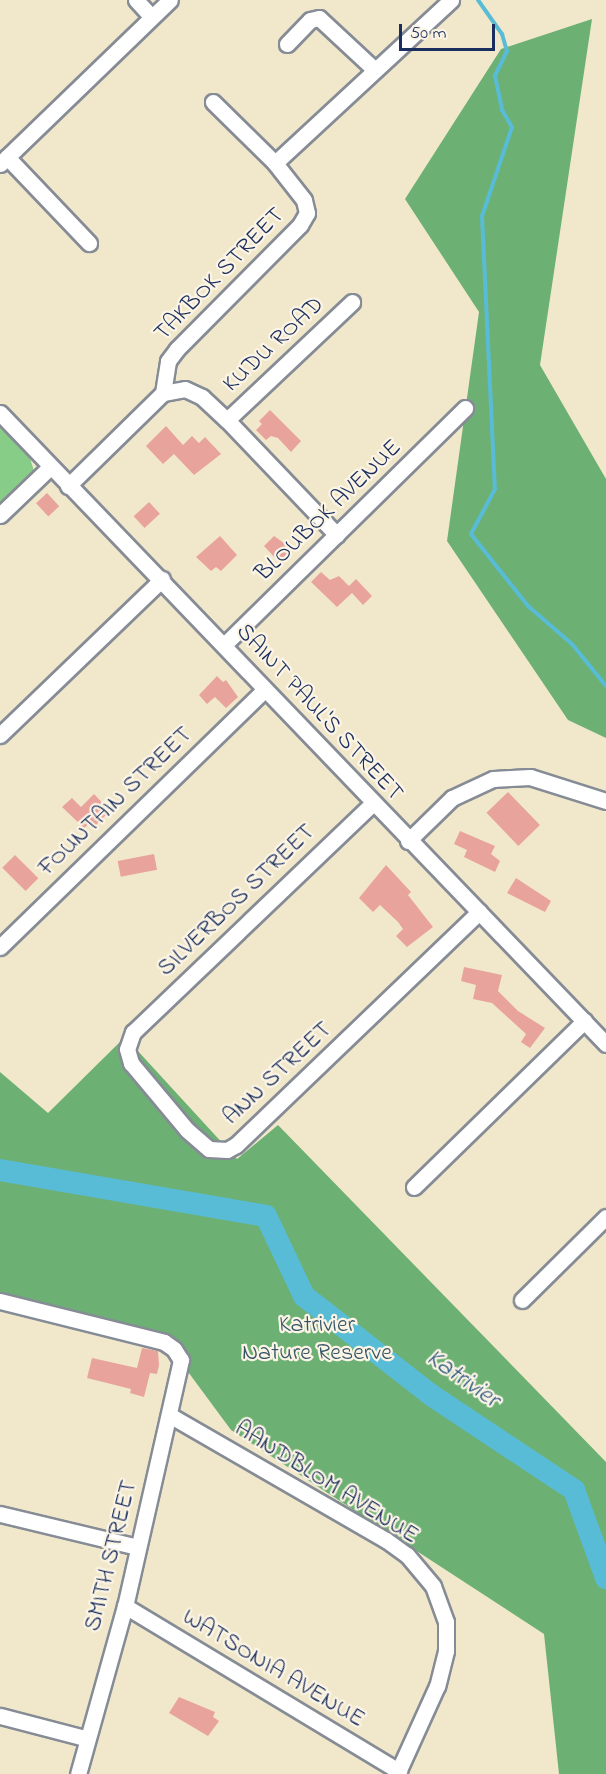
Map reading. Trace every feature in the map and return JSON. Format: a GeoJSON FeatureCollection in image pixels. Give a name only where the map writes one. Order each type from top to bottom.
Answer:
{"type":"FeatureCollection","features":[{"type":"Feature","properties":{"kind":"street"},"geometry":{"type":"LineString","coordinates":[[136,0],[152,17]]}},
{"type":"Feature","properties":{"kind":"street"},"geometry":{"type":"LineString","coordinates":[[89,243],[4,161],[170,0]]}},
{"type":"Feature","properties":{"kind":"street"},"geometry":{"type":"LineString","coordinates":[[275,163],[448,3]]}},
{"type":"Feature","properties":{"kind":"street"},"geometry":{"type":"LineString","coordinates":[[287,44],[310,20],[319,18],[375,70]]}},
{"type":"Feature","properties":{"kind":"street","name":"TAKBOK STREET"},"geometry":{"type":"LineString","coordinates":[[163,393],[168,361],[177,349],[304,219],[306,203],[275,163],[213,102]]}},
{"type":"Feature","properties":{"kind":"street","name":"KUDU ROAD"},"geometry":{"type":"LineString","coordinates":[[227,420],[352,302]]}},
{"type":"Feature","properties":{"kind":"street"},"geometry":{"type":"LineString","coordinates":[[68,486],[163,393],[177,389],[192,391],[227,420],[337,536]]}},
{"type":"Feature","properties":{"kind":"street","name":"BLOUBOK AVENUE"},"geometry":{"type":"LineString","coordinates":[[224,645],[465,408]]}},
{"type":"Feature","properties":{"kind":"street","name":"SAINT PAUL'S STREET"},"geometry":{"type":"LineString","coordinates":[[0,413],[68,486],[162,579],[408,841],[606,1044]]}},
{"type":"Feature","properties":{"kind":"street"},"geometry":{"type":"LineString","coordinates":[[0,515],[50,467]]}},
{"type":"Feature","properties":{"kind":"street"},"geometry":{"type":"LineString","coordinates":[[0,735],[162,579]]}},
{"type":"Feature","properties":{"kind":"street","name":"FOUNTAIN STREET"},"geometry":{"type":"LineString","coordinates":[[0,947],[264,690]]}},
{"type":"Feature","properties":{"kind":"street"},"geometry":{"type":"LineString","coordinates":[[408,841],[452,798],[493,779],[530,777],[606,801]]}},
{"type":"Feature","properties":{"kind":"street","name":"SILVERBOS STREET"},"geometry":{"type":"LineString","coordinates":[[134,1032],[373,803]]}},
{"type":"Feature","properties":{"kind":"street","name":"ANN STREET"},"geometry":{"type":"LineString","coordinates":[[134,1032],[128,1049],[131,1063],[199,1142],[210,1149],[227,1150],[258,1125],[479,912]]}},
{"type":"Feature","properties":{"kind":"street"},"geometry":{"type":"LineString","coordinates":[[414,1187],[584,1020]]}},
{"type":"Feature","properties":{"kind":"street"},"geometry":{"type":"LineString","coordinates":[[522,1300],[606,1217]]}},
{"type":"Feature","properties":{"kind":"street","name":"SMITH STREET"},"geometry":{"type":"LineString","coordinates":[[0,1301],[135,1334],[174,1349],[182,1366],[137,1547],[125,1606],[85,1738],[78,1774]]}},
{"type":"Feature","properties":{"kind":"street","name":"AANDBLOM AVENUE"},"geometry":{"type":"LineString","coordinates":[[171,1416],[386,1540],[415,1563],[433,1586],[446,1622],[447,1651],[437,1686],[398,1772]]}},
{"type":"Feature","properties":{"kind":"street"},"geometry":{"type":"LineString","coordinates":[[0,1514],[137,1547]]}},
{"type":"Feature","properties":{"kind":"street","name":"WATSONIA AVENUE"},"geometry":{"type":"LineString","coordinates":[[125,1606],[398,1772]]}},
{"type":"Feature","properties":{"kind":"street"},"geometry":{"type":"LineString","coordinates":[[0,1716],[85,1738]]}},
{"type":"Feature","properties":{"kind":"green space"},"geometry":{"type":"Polygon","coordinates":[[[592,19],[540,365],[606,479],[606,738],[568,720],[447,541],[479,312],[405,199],[501,49],[592,19]]]}},
{"type":"Feature","properties":{"kind":"green space"},"geometry":{"type":"Polygon","coordinates":[[[0,425],[29,455],[34,471],[0,506],[0,425]]]}},
{"type":"Feature","properties":{"kind":"green space","name":"Katrivier Nature Reserve"},"geometry":{"type":"Polygon","coordinates":[[[125,1037],[237,1159],[278,1125],[606,1462],[606,1774],[559,1774],[544,1634],[231,1430],[163,1338],[0,1294],[0,1072],[48,1113],[125,1037]]]}},
{"type":"Feature","properties":{"kind":"building"},"geometry":{"type":"Polygon","coordinates":[[[270,410],[301,441],[291,452],[278,438],[271,436],[266,440],[256,430],[262,424],[259,421],[270,410]]]}},
{"type":"Feature","properties":{"kind":"building"},"geometry":{"type":"Polygon","coordinates":[[[166,426],[183,445],[192,436],[199,443],[205,437],[221,454],[194,475],[174,454],[163,464],[146,446],[166,426]]]}},
{"type":"Feature","properties":{"kind":"building"},"geometry":{"type":"Polygon","coordinates":[[[47,493],[59,506],[48,516],[36,503],[47,493]]]}},
{"type":"Feature","properties":{"kind":"building"},"geometry":{"type":"Polygon","coordinates":[[[149,502],[160,514],[145,528],[134,516],[149,502]]]}},
{"type":"Feature","properties":{"kind":"building"},"geometry":{"type":"Polygon","coordinates":[[[220,536],[237,555],[221,571],[216,567],[211,571],[196,557],[220,536]]]}},
{"type":"Feature","properties":{"kind":"building"},"geometry":{"type":"Polygon","coordinates":[[[274,536],[294,550],[280,563],[264,546],[274,536]]]}},
{"type":"Feature","properties":{"kind":"building"},"geometry":{"type":"Polygon","coordinates":[[[321,572],[330,580],[339,576],[349,586],[356,579],[372,596],[363,605],[352,593],[337,607],[311,582],[321,572]]]}},
{"type":"Feature","properties":{"kind":"building"},"geometry":{"type":"Polygon","coordinates":[[[217,676],[223,682],[226,680],[238,697],[226,708],[215,697],[207,704],[199,695],[217,676]]]}},
{"type":"Feature","properties":{"kind":"building"},"geometry":{"type":"Polygon","coordinates":[[[508,792],[540,825],[518,846],[486,813],[508,792]]]}},
{"type":"Feature","properties":{"kind":"building"},"geometry":{"type":"Polygon","coordinates":[[[94,794],[110,811],[94,827],[90,823],[84,828],[62,807],[72,798],[81,807],[94,794]]]}},
{"type":"Feature","properties":{"kind":"building"},"geometry":{"type":"Polygon","coordinates":[[[460,831],[495,846],[491,854],[500,861],[495,872],[464,857],[467,850],[454,844],[460,831]]]}},
{"type":"Feature","properties":{"kind":"building"},"geometry":{"type":"Polygon","coordinates":[[[154,854],[157,870],[121,877],[118,861],[154,854]]]}},
{"type":"Feature","properties":{"kind":"building"},"geometry":{"type":"Polygon","coordinates":[[[15,855],[38,878],[26,891],[2,868],[15,855]]]}},
{"type":"Feature","properties":{"kind":"building"},"geometry":{"type":"Polygon","coordinates":[[[386,865],[411,892],[408,895],[433,927],[407,947],[396,936],[403,929],[398,922],[380,905],[373,912],[359,898],[386,865]]]}},
{"type":"Feature","properties":{"kind":"building"},"geometry":{"type":"Polygon","coordinates":[[[516,878],[551,901],[545,912],[507,893],[516,878]]]}},
{"type":"Feature","properties":{"kind":"building"},"geometry":{"type":"Polygon","coordinates":[[[464,967],[502,975],[498,991],[518,1011],[545,1028],[530,1048],[521,1042],[526,1034],[492,1003],[473,999],[476,985],[461,981],[464,967]]]}},
{"type":"Feature","properties":{"kind":"building"},"geometry":{"type":"Polygon","coordinates":[[[142,1348],[158,1351],[159,1365],[157,1374],[150,1373],[144,1397],[130,1393],[131,1389],[87,1378],[92,1358],[137,1368],[142,1348]]]}},
{"type":"Feature","properties":{"kind":"building"},"geometry":{"type":"Polygon","coordinates":[[[179,1697],[215,1712],[213,1717],[219,1721],[208,1736],[169,1713],[179,1697]]]}},
{"type":"Feature","properties":{"kind":"waterway"},"geometry":{"type":"LineString","coordinates":[[478,0],[502,34],[507,51],[495,76],[502,110],[512,127],[482,216],[495,489],[471,534],[528,606],[572,644],[606,686]]}},
{"type":"Feature","properties":{"kind":"waterway","name":"Katrivier"},"geometry":{"type":"LineString","coordinates":[[0,1170],[266,1216],[304,1296],[431,1395],[574,1490],[606,1578]]}}]}
